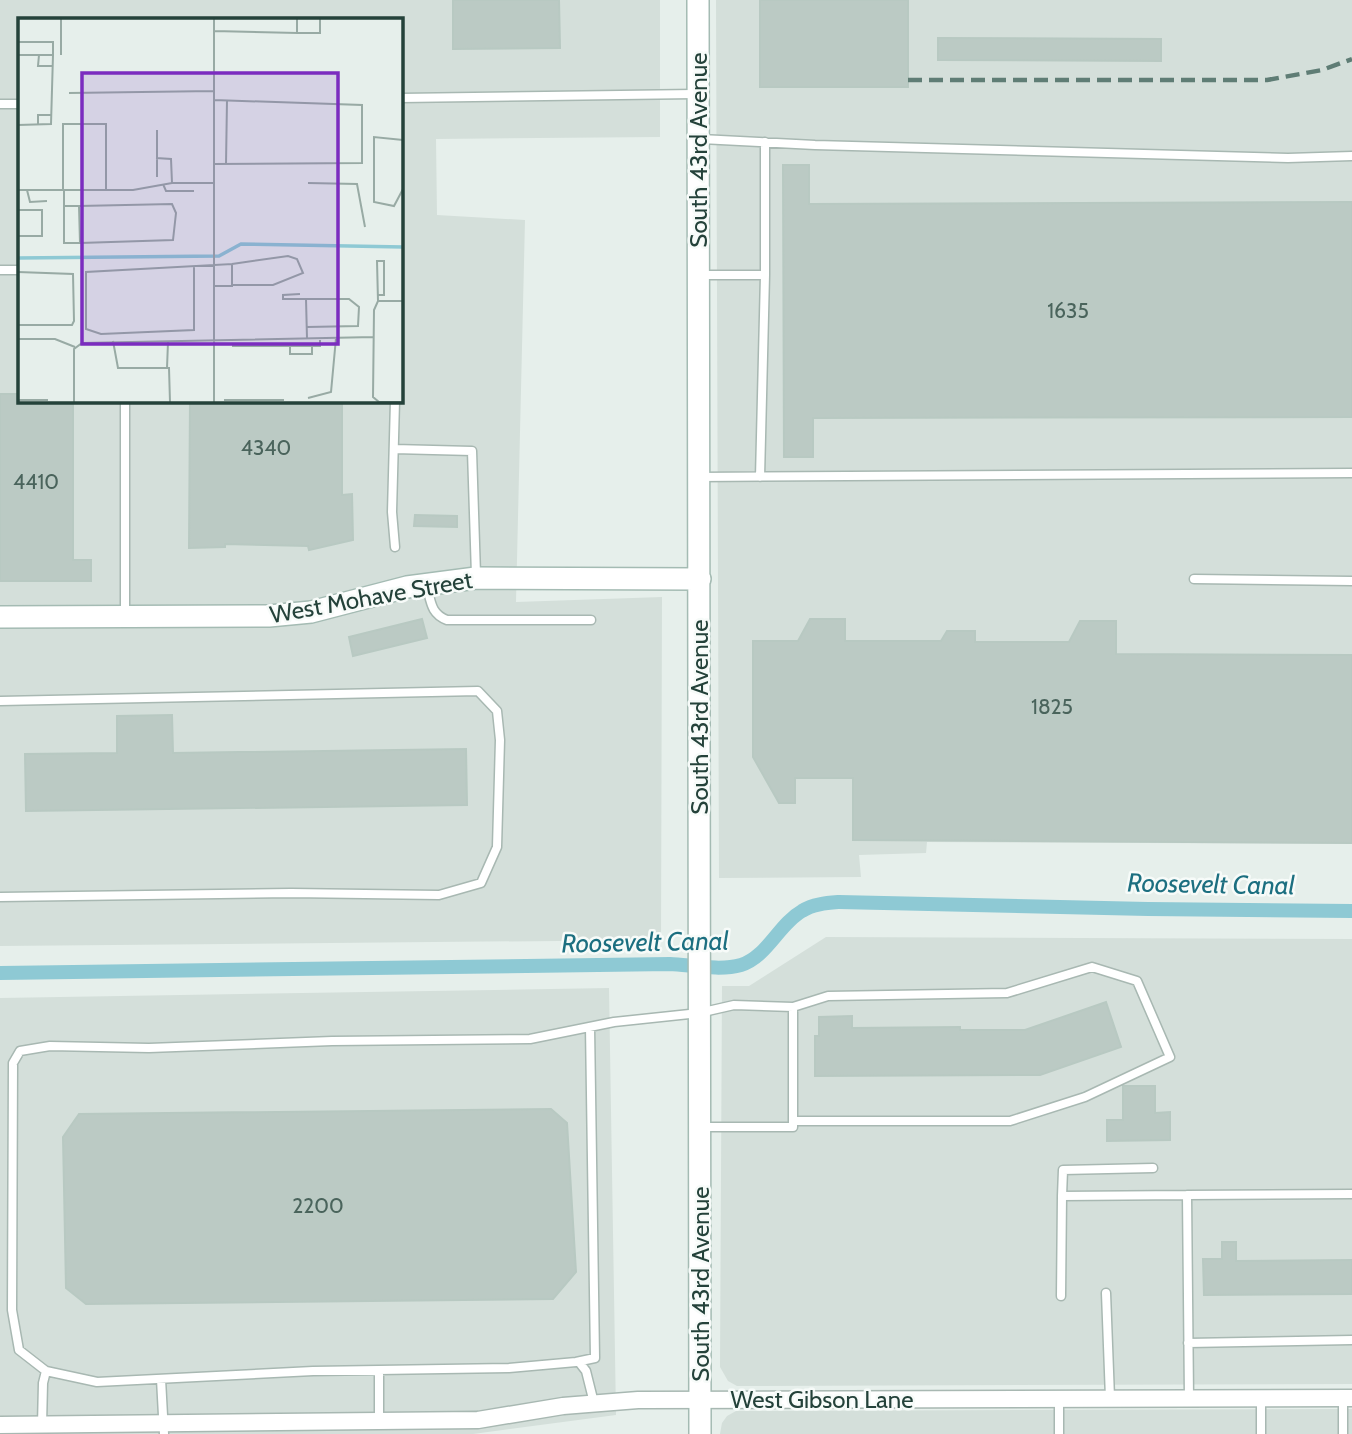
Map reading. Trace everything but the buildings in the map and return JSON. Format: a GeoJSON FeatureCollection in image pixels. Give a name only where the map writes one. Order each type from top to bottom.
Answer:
{"type":"FeatureCollection","features":[{"type":"Feature","properties":{"kind":"main road","name":"South 43rd Avenue"},"geometry":{"type":"LineString","coordinates":[[698,0],[700,1434]]}},
{"type":"Feature","properties":{"kind":"main road","name":"West Mohave Street"},"geometry":{"type":"LineString","coordinates":[[0,617],[268,616],[311,612],[407,587],[476,578],[699,579]]}},
{"type":"Feature","properties":{"kind":"street","name":"West Gibson Lane"},"geometry":{"type":"LineString","coordinates":[[0,1425],[164,1429],[379,1421],[453,1427],[478,1420],[563,1406],[638,1400],[1348,1398]]}},
{"type":"Feature","properties":{"kind":"lane"},"geometry":{"type":"LineString","coordinates":[[402,98],[697,94]]}},
{"type":"Feature","properties":{"kind":"lane"},"geometry":{"type":"LineString","coordinates":[[0,104],[18,104]]}},
{"type":"Feature","properties":{"kind":"lane"},"geometry":{"type":"LineString","coordinates":[[697,138],[1288,158],[1352,156]]}},
{"type":"Feature","properties":{"kind":"lane"},"geometry":{"type":"LineString","coordinates":[[760,477],[765,142]]}},
{"type":"Feature","properties":{"kind":"lane"},"geometry":{"type":"LineString","coordinates":[[0,270],[18,270]]}},
{"type":"Feature","properties":{"kind":"lane"},"geometry":{"type":"LineString","coordinates":[[698,274],[765,275]]}},
{"type":"Feature","properties":{"kind":"lane"},"geometry":{"type":"LineString","coordinates":[[125,402],[125,617]]}},
{"type":"Feature","properties":{"kind":"lane"},"geometry":{"type":"LineString","coordinates":[[395,402],[392,512],[395,547]]}},
{"type":"Feature","properties":{"kind":"lane"},"geometry":{"type":"LineString","coordinates":[[394,449],[472,451],[476,578]]}},
{"type":"Feature","properties":{"kind":"lane"},"geometry":{"type":"LineString","coordinates":[[699,477],[1352,473]]}},
{"type":"Feature","properties":{"kind":"lane"},"geometry":{"type":"LineString","coordinates":[[1194,579],[1352,581]]}},
{"type":"Feature","properties":{"kind":"lane"},"geometry":{"type":"LineString","coordinates":[[426,585],[433,612],[447,620],[592,620]]}},
{"type":"Feature","properties":{"kind":"lane"},"geometry":{"type":"LineString","coordinates":[[0,701],[478,691],[496,710],[500,740],[496,847],[481,883],[439,895],[291,893],[0,897]]}},
{"type":"Feature","properties":{"kind":"lane"},"geometry":{"type":"LineString","coordinates":[[590,1027],[594,1358],[579,1362],[509,1368],[97,1382],[46,1371],[19,1350],[12,1310],[13,1063],[20,1051],[50,1046],[149,1048],[332,1041],[530,1039],[614,1022],[699,1013],[734,1005],[793,1007],[828,996],[1007,993],[1092,967],[1137,981],[1170,1057],[1085,1097],[1010,1121],[793,1121]]}},
{"type":"Feature","properties":{"kind":"lane"},"geometry":{"type":"LineString","coordinates":[[699,1127],[793,1127],[793,1007]]}},
{"type":"Feature","properties":{"kind":"lane"},"geometry":{"type":"LineString","coordinates":[[1061,1296],[1063,1170],[1153,1168]]}},
{"type":"Feature","properties":{"kind":"lane"},"geometry":{"type":"LineString","coordinates":[[1062,1196],[1352,1194]]}},
{"type":"Feature","properties":{"kind":"lane"},"geometry":{"type":"LineString","coordinates":[[1186,1195],[1189,1398]]}},
{"type":"Feature","properties":{"kind":"lane"},"geometry":{"type":"LineString","coordinates":[[1106,1293],[1110,1398]]}},
{"type":"Feature","properties":{"kind":"lane"},"geometry":{"type":"LineString","coordinates":[[1188,1343],[1352,1340]]}},
{"type":"Feature","properties":{"kind":"lane"},"geometry":{"type":"LineString","coordinates":[[579,1362],[586,1371],[594,1403]]}},
{"type":"Feature","properties":{"kind":"lane"},"geometry":{"type":"LineString","coordinates":[[42,1425],[43,1383],[46,1371]]}},
{"type":"Feature","properties":{"kind":"lane"},"geometry":{"type":"LineString","coordinates":[[379,1371],[379,1421]]}},
{"type":"Feature","properties":{"kind":"lane"},"geometry":{"type":"LineString","coordinates":[[161,1379],[164,1429]]}},
{"type":"Feature","properties":{"kind":"lane"},"geometry":{"type":"LineString","coordinates":[[1261,1398],[1261,1434]]}},
{"type":"Feature","properties":{"kind":"lane"},"geometry":{"type":"LineString","coordinates":[[1343,1434],[1348,1398]]}},
{"type":"Feature","properties":{"kind":"lane"},"geometry":{"type":"LineString","coordinates":[[1059,1399],[1059,1434]]}},
{"type":"Feature","properties":{"kind":"shaded area"},"geometry":{"type":"Polygon","coordinates":[[[0,0],[660,0],[660,137],[436,139],[437,215],[525,220],[516,602],[662,597],[661,940],[0,946],[0,0]]]}},
{"type":"Feature","properties":{"kind":"shaded area"},"geometry":{"type":"Polygon","coordinates":[[[716,0],[1352,0],[1352,844],[927,842],[926,853],[859,855],[861,877],[719,878],[716,0]]]}},
{"type":"Feature","properties":{"kind":"shaded area"},"geometry":{"type":"Polygon","coordinates":[[[826,937],[1352,939],[1352,1384],[737,1386],[728,1381],[720,1367],[722,986],[749,986],[826,937]]]}},
{"type":"Feature","properties":{"kind":"shaded area"},"geometry":{"type":"Polygon","coordinates":[[[609,988],[616,1415],[473,1434],[0,1434],[0,998],[609,988]]]}},
{"type":"Feature","properties":{"kind":"shaded area"},"geometry":{"type":"Polygon","coordinates":[[[1352,1409],[1352,1434],[720,1434],[722,1423],[736,1411],[1352,1409]]]}},
{"type":"Feature","properties":{"kind":"waterway","name":"Roosevelt Canal"},"geometry":{"type":"LineString","coordinates":[[0,973],[670,964],[724,968],[750,961],[802,911],[815,905],[839,902],[1352,911]]}},
{"type":"Feature","properties":{"kind":"railway"},"geometry":{"type":"LineString","coordinates":[[908,80],[1267,80],[1322,70],[1352,59]]}}]}
